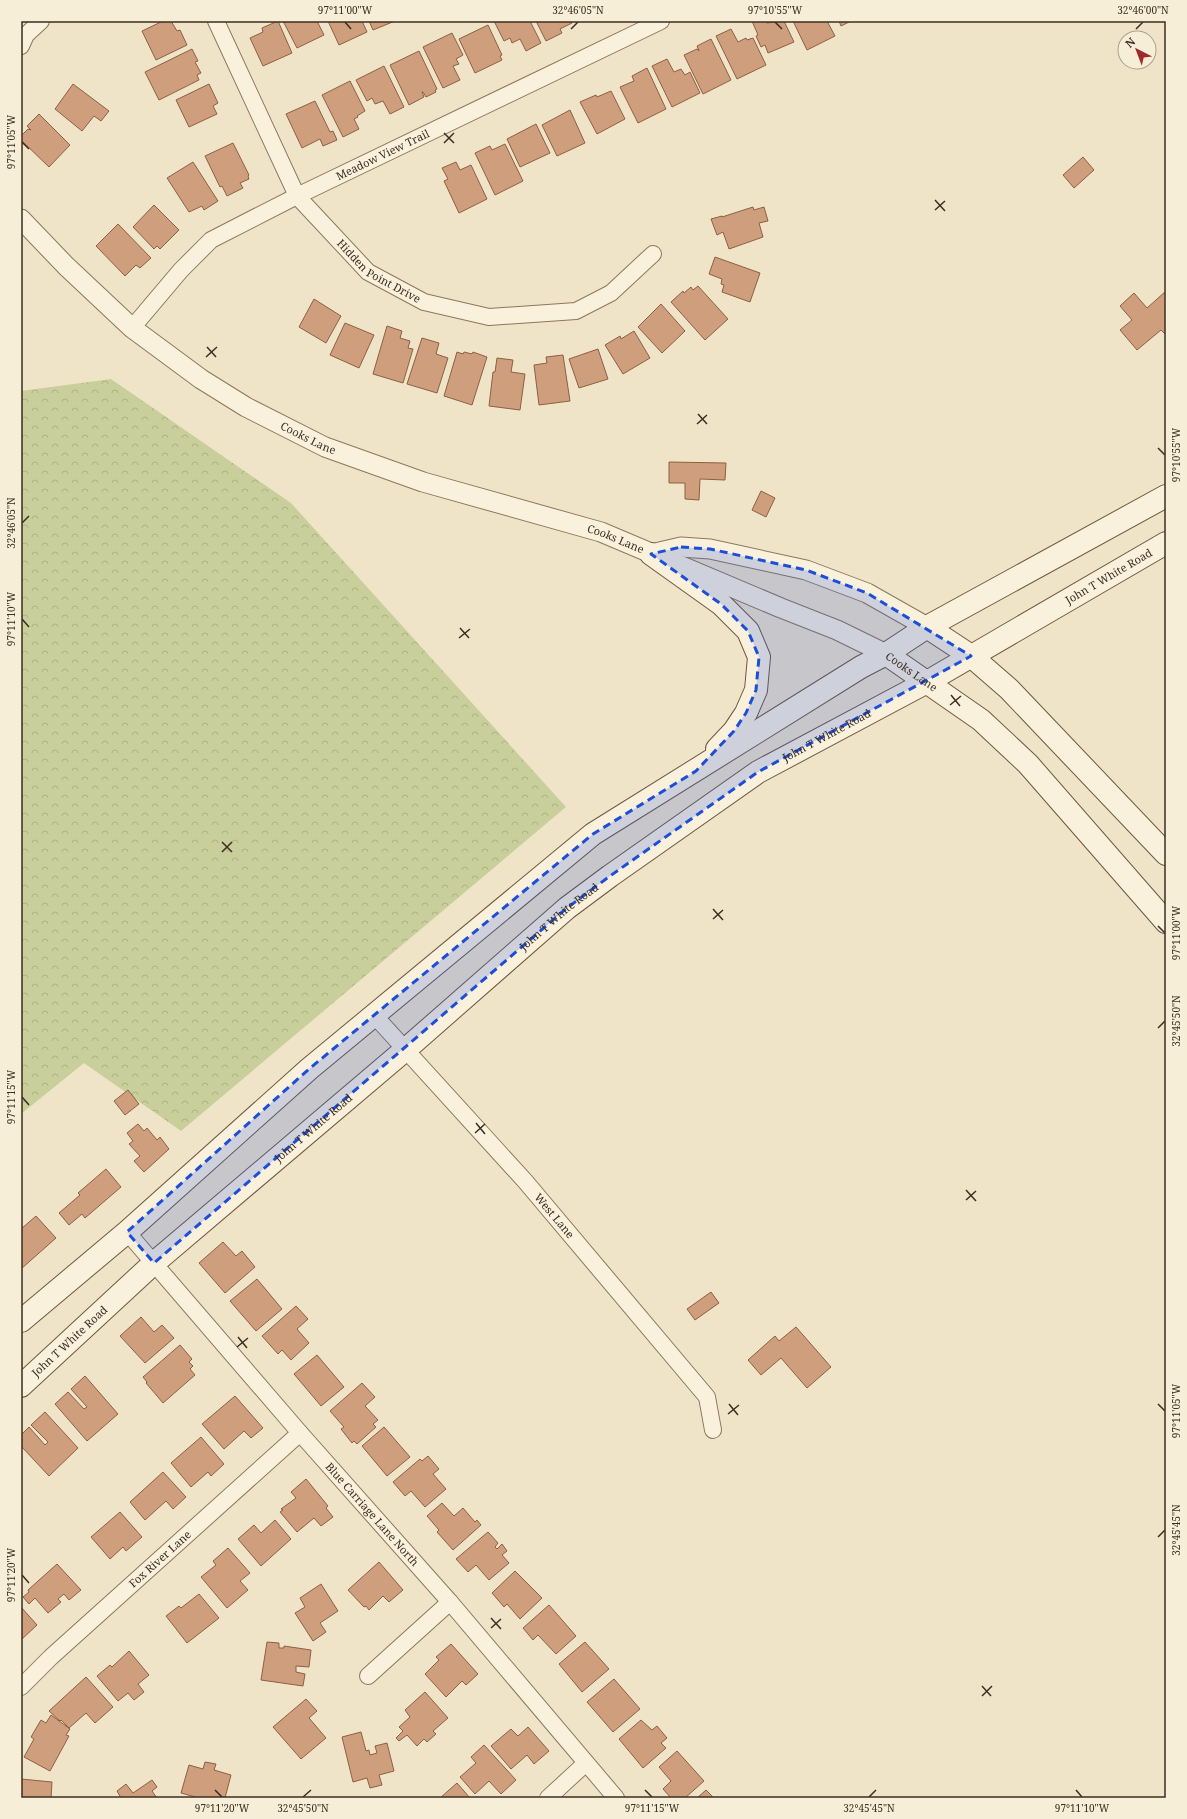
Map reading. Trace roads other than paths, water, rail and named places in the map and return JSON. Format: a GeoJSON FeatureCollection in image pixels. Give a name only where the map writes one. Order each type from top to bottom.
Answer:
{"type":"FeatureCollection","features":[{"type":"Feature","properties":{"kind":"main road"},"geometry":{"type":"LineString","coordinates":[[21,1322],[127,1232],[309,1069],[593,834],[861,667],[886,654],[927,627],[1166,496]]}},
{"type":"Feature","properties":{"kind":"main road","name":"John T White Road"},"geometry":{"type":"LineString","coordinates":[[21,1386],[154,1263],[405,1050],[567,908],[610,876],[758,772],[927,682],[1166,543]]}},
{"type":"Feature","properties":{"kind":"main road"},"geometry":{"type":"LineString","coordinates":[[651,554],[721,604],[748,631],[759,657],[756,690],[746,713],[734,731],[696,771]]}},
{"type":"Feature","properties":{"kind":"main road","name":"Cooks Lane"},"geometry":{"type":"LineString","coordinates":[[927,627],[971,656],[1015,694],[1166,854]]}},
{"type":"Feature","properties":{"kind":"main road","name":"Cooks Lane"},"geometry":{"type":"LineString","coordinates":[[886,654],[981,720],[1028,764],[1166,922]]}},
{"type":"Feature","properties":{"kind":"street"},"geometry":{"type":"LineString","coordinates":[[21,46],[26,35],[41,21]]}},
{"type":"Feature","properties":{"kind":"street","name":"Hidden Point Drive"},"geometry":{"type":"LineString","coordinates":[[216,21],[297,196],[368,272],[424,302],[489,317],[576,311],[611,293],[653,254]]}},
{"type":"Feature","properties":{"kind":"street","name":"Meadow View Trail"},"geometry":{"type":"LineString","coordinates":[[132,328],[181,270],[211,240],[297,196],[661,21]]}},
{"type":"Feature","properties":{"kind":"street","name":"Cooks Lane"},"geometry":{"type":"LineString","coordinates":[[21,219],[66,266],[132,328],[201,379],[220,391],[246,407],[325,447],[424,482],[601,532],[837,630],[886,654]]}},
{"type":"Feature","properties":{"kind":"street","name":"Cooks Lane"},"geometry":{"type":"LineString","coordinates":[[651,554],[681,547],[710,549],[806,570],[868,593],[927,627]]}},
{"type":"Feature","properties":{"kind":"street","name":"West Lane"},"geometry":{"type":"LineString","coordinates":[[374,1015],[525,1181],[707,1397],[713,1430]]}},
{"type":"Feature","properties":{"kind":"street","name":"Blue Carriage Lane North"},"geometry":{"type":"LineString","coordinates":[[127,1232],[300,1433],[450,1602],[616,1798]]}},
{"type":"Feature","properties":{"kind":"street","name":"Fox River Lane"},"geometry":{"type":"LineString","coordinates":[[21,1687],[56,1652],[300,1433]]}},
{"type":"Feature","properties":{"kind":"street"},"geometry":{"type":"LineString","coordinates":[[368,1676],[450,1602]]}},
{"type":"Feature","properties":{"kind":"street"},"geometry":{"type":"LineString","coordinates":[[548,1798],[586,1763]]}}]}
